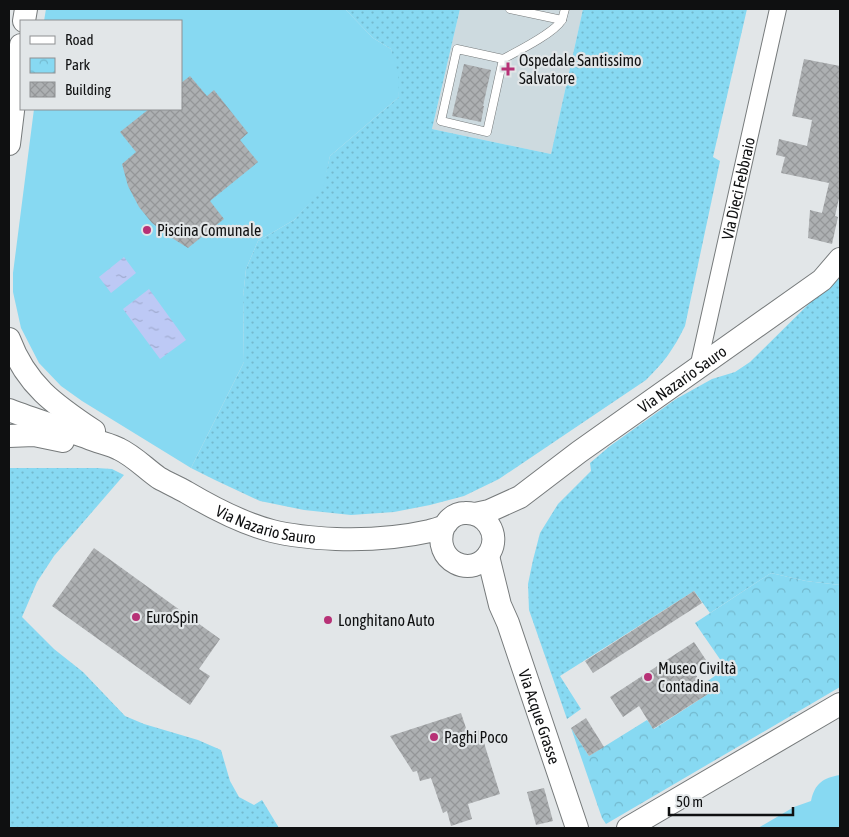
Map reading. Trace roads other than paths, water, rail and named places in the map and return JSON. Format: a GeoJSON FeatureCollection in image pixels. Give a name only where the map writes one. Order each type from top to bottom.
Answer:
{"type":"FeatureCollection","features":[{"type":"Feature","properties":{"kind":"street","name":"Via Dieci Febbraio"},"geometry":{"type":"LineString","coordinates":[[698,368],[778,9]]}},
{"type":"Feature","properties":{"kind":"street"},"geometry":{"type":"LineString","coordinates":[[9,144],[20,53]]}},
{"type":"Feature","properties":{"kind":"street","name":"Via Nazario Sauro"},"geometry":{"type":"LineString","coordinates":[[520,497],[579,452],[822,280],[840,259]]}},
{"type":"Feature","properties":{"kind":"street"},"geometry":{"type":"LineString","coordinates":[[9,339],[20,363],[42,392],[57,405],[159,478]]}},
{"type":"Feature","properties":{"kind":"street"},"geometry":{"type":"LineString","coordinates":[[9,410],[119,449]]}},
{"type":"Feature","properties":{"kind":"street"},"geometry":{"type":"LineString","coordinates":[[9,436],[34,435],[60,440],[104,455],[159,478]]}},
{"type":"Feature","properties":{"kind":"street","name":"Via Nazario Sauro"},"geometry":{"type":"LineString","coordinates":[[159,478],[218,511],[272,531],[337,539],[382,538]]}},
{"type":"Feature","properties":{"kind":"street"},"geometry":{"type":"LineString","coordinates":[[520,497],[480,563],[469,566],[453,560],[444,551],[441,536],[444,526],[451,518],[460,513],[476,514],[489,511],[520,497]]}},
{"type":"Feature","properties":{"kind":"street"},"geometry":{"type":"LineString","coordinates":[[476,514],[491,527],[491,546],[500,606]]}},
{"type":"Feature","properties":{"kind":"street"},"geometry":{"type":"LineString","coordinates":[[382,538],[430,531],[444,526]]}},
{"type":"Feature","properties":{"kind":"street"},"geometry":{"type":"LineString","coordinates":[[382,538],[433,549],[453,560],[484,584],[500,606]]}},
{"type":"Feature","properties":{"kind":"street","name":"Via Acque Grasse"},"geometry":{"type":"LineString","coordinates":[[500,606],[508,624],[577,828]]}},
{"type":"Feature","properties":{"kind":"street"},"geometry":{"type":"LineString","coordinates":[[628,828],[840,704]]}},
{"type":"Feature","properties":{"kind":"street"},"geometry":{"type":"LineString","coordinates":[[659,828],[840,720]]}},
{"type":"Feature","properties":{"kind":"lane"},"geometry":{"type":"LineString","coordinates":[[510,9],[562,20]]}},
{"type":"Feature","properties":{"kind":"lane"},"geometry":{"type":"LineString","coordinates":[[503,59],[487,132],[440,121],[456,49],[503,59],[549,32],[562,20],[565,9]]}},
{"type":"Feature","properties":{"kind":"water"},"geometry":{"type":"Polygon","coordinates":[[[124,257],[136,273],[111,293],[99,277],[124,257]]]}},
{"type":"Feature","properties":{"kind":"water"},"geometry":{"type":"Polygon","coordinates":[[[149,289],[186,340],[160,359],[123,309],[149,289]]]}},
{"type":"Feature","properties":{"kind":"place","name":"Ospedale Santissimo Salvatore"},"geometry":{"type":"Point","coordinates":[508,69]}},
{"type":"Feature","properties":{"kind":"place","name":"Piscina Comunale"},"geometry":{"type":"Point","coordinates":[147,230]}},
{"type":"Feature","properties":{"kind":"place","name":"EuroSpin"},"geometry":{"type":"Point","coordinates":[136,617]}},
{"type":"Feature","properties":{"kind":"place","name":"Longhitano Auto"},"geometry":{"type":"Point","coordinates":[328,620]}},
{"type":"Feature","properties":{"kind":"place","name":"Museo Civiltà Contadina"},"geometry":{"type":"Point","coordinates":[648,677]}},
{"type":"Feature","properties":{"kind":"place","name":"Paghi Poco"},"geometry":{"type":"Point","coordinates":[434,737]}}]}
